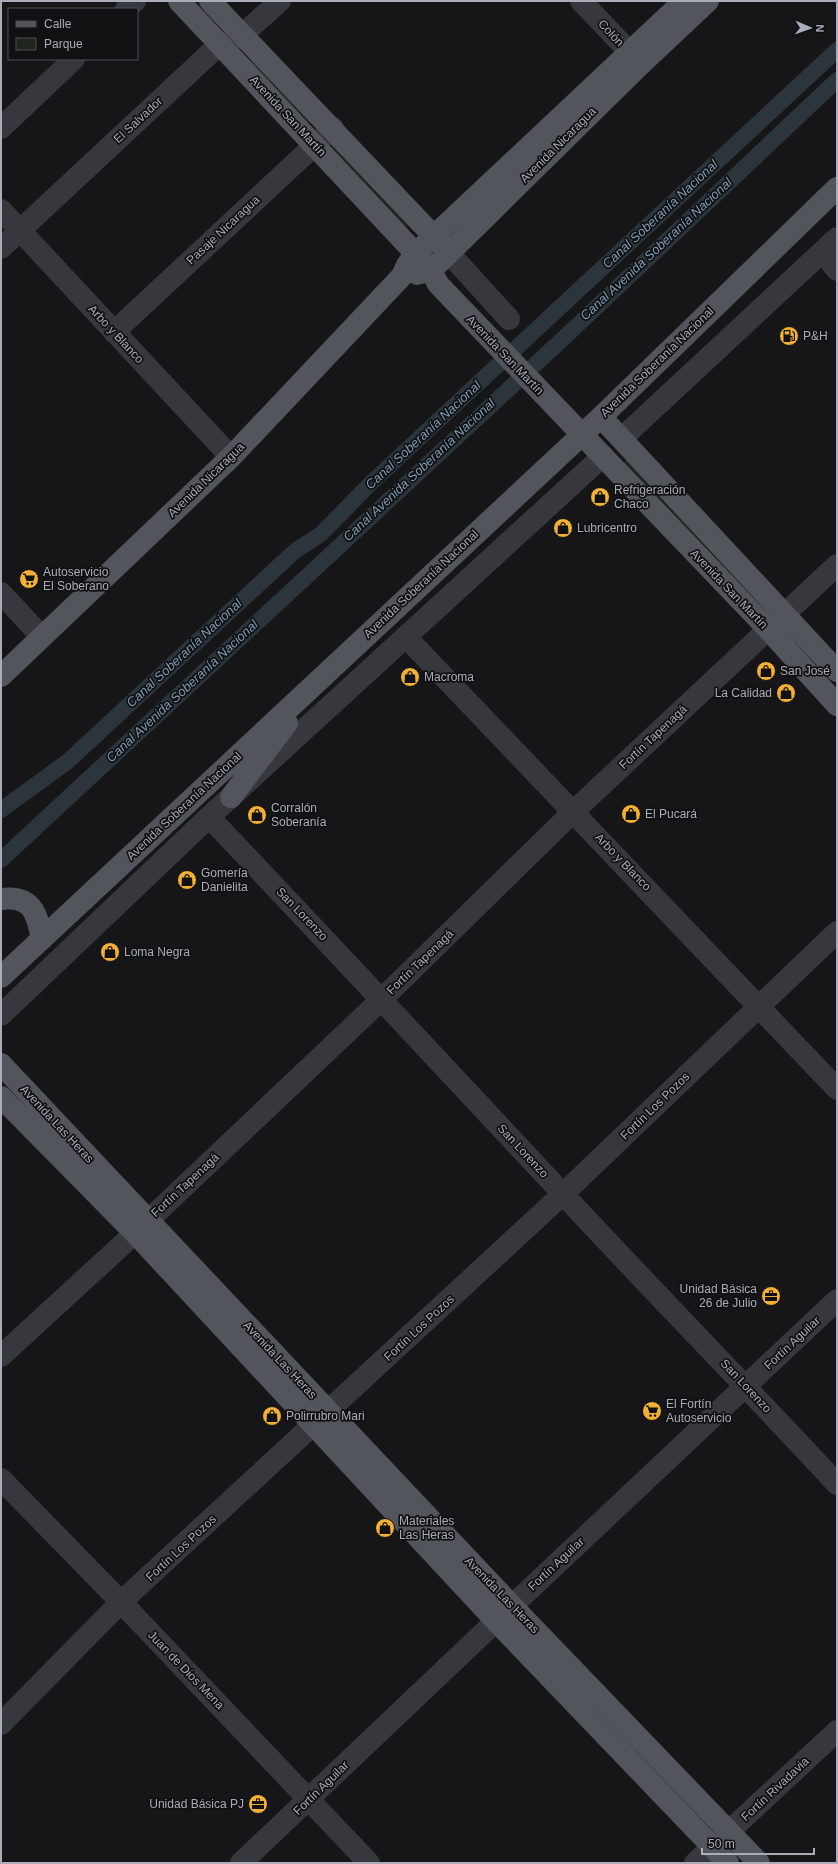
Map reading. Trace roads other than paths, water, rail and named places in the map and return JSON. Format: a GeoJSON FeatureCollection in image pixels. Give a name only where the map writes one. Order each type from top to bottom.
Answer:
{"type":"FeatureCollection","features":[{"type":"Feature","properties":{"kind":"main road","name":"Avenida San Martín"},"geometry":{"type":"LineString","coordinates":[[179,1],[416,253],[431,270],[438,284],[603,456],[776,622],[837,671]]}},
{"type":"Feature","properties":{"kind":"main road","name":"Avenida San Martín"},"geometry":{"type":"LineString","coordinates":[[210,1],[241,36],[332,128],[449,253]]}},
{"type":"Feature","properties":{"kind":"main road","name":"Avenida Nicaragua"},"geometry":{"type":"LineString","coordinates":[[431,270],[635,58],[684,1]]}},
{"type":"Feature","properties":{"kind":"main road","name":"Avenida Nicaragua"},"geometry":{"type":"LineString","coordinates":[[1,676],[232,457],[402,276],[407,265],[416,253],[635,58],[708,1]]}},
{"type":"Feature","properties":{"kind":"main road","name":"Avenida Soberanía Nacional"},"geometry":{"type":"LineString","coordinates":[[1,977],[601,417],[837,188]]}},
{"type":"Feature","properties":{"kind":"main road"},"geometry":{"type":"LineString","coordinates":[[402,276],[431,270]]}},
{"type":"Feature","properties":{"kind":"main road","name":"Avenida San Martín"},"geometry":{"type":"LineString","coordinates":[[601,417],[622,438],[776,622],[837,705]]}},
{"type":"Feature","properties":{"kind":"main road"},"geometry":{"type":"LineString","coordinates":[[603,456],[622,438]]}},
{"type":"Feature","properties":{"kind":"main road"},"geometry":{"type":"LineString","coordinates":[[231,797],[324,675]]}},
{"type":"Feature","properties":{"kind":"main road"},"geometry":{"type":"LineString","coordinates":[[1,900],[14,898],[29,905],[38,918],[42,939]]}},
{"type":"Feature","properties":{"kind":"main road","name":"Avenida Las Heras"},"geometry":{"type":"LineString","coordinates":[[1,1064],[141,1227],[322,1418],[512,1606],[759,1863]]}},
{"type":"Feature","properties":{"kind":"main road","name":"Avenida Las Heras"},"geometry":{"type":"LineString","coordinates":[[1,1097],[141,1227]]}},
{"type":"Feature","properties":{"kind":"main road","name":"Avenida Las Heras"},"geometry":{"type":"LineString","coordinates":[[322,1418],[496,1620],[728,1863]]}},
{"type":"Feature","properties":{"kind":"street"},"geometry":{"type":"LineString","coordinates":[[127,8],[135,1]]}},
{"type":"Feature","properties":{"kind":"street","name":"El Salvador"},"geometry":{"type":"LineString","coordinates":[[1,248],[220,44],[241,36],[280,1]]}},
{"type":"Feature","properties":{"kind":"street","name":"Colón"},"geometry":{"type":"LineString","coordinates":[[581,1],[635,58]]}},
{"type":"Feature","properties":{"kind":"street"},"geometry":{"type":"LineString","coordinates":[[1,128],[73,60]]}},
{"type":"Feature","properties":{"kind":"street","name":"Pasaje Nicaragua"},"geometry":{"type":"LineString","coordinates":[[114,332],[332,128]]}},
{"type":"Feature","properties":{"kind":"street","name":"Arbo y Blanco"},"geometry":{"type":"LineString","coordinates":[[1,210],[232,457]]}},
{"type":"Feature","properties":{"kind":"street"},"geometry":{"type":"LineString","coordinates":[[622,438],[829,245],[837,270]]}},
{"type":"Feature","properties":{"kind":"street","name":"Avenida San Martín"},"geometry":{"type":"LineString","coordinates":[[449,253],[508,319]]}},
{"type":"Feature","properties":{"kind":"street"},"geometry":{"type":"LineString","coordinates":[[1,1015],[231,797],[603,456]]}},
{"type":"Feature","properties":{"kind":"street","name":"Fortín Tapenagá"},"geometry":{"type":"LineString","coordinates":[[1,1356],[141,1227],[382,999],[574,811],[837,565]]}},
{"type":"Feature","properties":{"kind":"street"},"geometry":{"type":"LineString","coordinates":[[1,593],[42,637]]}},
{"type":"Feature","properties":{"kind":"street","name":"Arbo y Blanco"},"geometry":{"type":"LineString","coordinates":[[406,637],[759,1005],[837,1089]]}},
{"type":"Feature","properties":{"kind":"street","name":"San Lorenzo"},"geometry":{"type":"LineString","coordinates":[[210,817],[837,1484]]}},
{"type":"Feature","properties":{"kind":"street","name":"Fortín Los Pozos"},"geometry":{"type":"LineString","coordinates":[[1,1724],[121,1602],[563,1194],[837,932]]}},
{"type":"Feature","properties":{"kind":"street","name":"Fortín Aguilar"},"geometry":{"type":"LineString","coordinates":[[241,1863],[496,1620],[837,1300]]}},
{"type":"Feature","properties":{"kind":"street","name":"Juan de Dios Mena"},"geometry":{"type":"LineString","coordinates":[[1,1479],[121,1602],[369,1863]]}},
{"type":"Feature","properties":{"kind":"street","name":"Fortín Rivadavia"},"geometry":{"type":"LineString","coordinates":[[695,1863],[837,1731]]}},
{"type":"Feature","properties":{"kind":"waterway","name":"Canal Soberanía Nacional"},"geometry":{"type":"LineString","coordinates":[[1,810],[67,762],[295,551],[321,534],[372,482],[837,50]]}},
{"type":"Feature","properties":{"kind":"waterway","name":"Canal Avenida Soberanía Nacional"},"geometry":{"type":"LineString","coordinates":[[1,860],[568,334],[837,80]]}},
{"type":"Feature","properties":{"kind":"place","name":"P&H"},"geometry":{"type":"Point","coordinates":[789,336]}},
{"type":"Feature","properties":{"kind":"place","name":"Refrigeración Chaco"},"geometry":{"type":"Point","coordinates":[600,497]}},
{"type":"Feature","properties":{"kind":"place","name":"Lubricentro"},"geometry":{"type":"Point","coordinates":[563,528]}},
{"type":"Feature","properties":{"kind":"place","name":"Autoservicio El Soberano"},"geometry":{"type":"Point","coordinates":[29,579]}},
{"type":"Feature","properties":{"kind":"place","name":"San José"},"geometry":{"type":"Point","coordinates":[766,671]}},
{"type":"Feature","properties":{"kind":"place","name":"Macroma"},"geometry":{"type":"Point","coordinates":[410,677]}},
{"type":"Feature","properties":{"kind":"place","name":"La Calidad"},"geometry":{"type":"Point","coordinates":[786,693]}},
{"type":"Feature","properties":{"kind":"place","name":"El Pucará"},"geometry":{"type":"Point","coordinates":[631,814]}},
{"type":"Feature","properties":{"kind":"place","name":"Corralón Soberanía"},"geometry":{"type":"Point","coordinates":[257,815]}},
{"type":"Feature","properties":{"kind":"place","name":"Gomería Danielita"},"geometry":{"type":"Point","coordinates":[187,880]}},
{"type":"Feature","properties":{"kind":"place","name":"Loma Negra"},"geometry":{"type":"Point","coordinates":[110,952]}},
{"type":"Feature","properties":{"kind":"place","name":"Unidad Básica 26 de Julio"},"geometry":{"type":"Point","coordinates":[771,1296]}},
{"type":"Feature","properties":{"kind":"place","name":"El Fortín Autoservicio"},"geometry":{"type":"Point","coordinates":[652,1411]}},
{"type":"Feature","properties":{"kind":"place","name":"Polirrubro Mari"},"geometry":{"type":"Point","coordinates":[272,1416]}},
{"type":"Feature","properties":{"kind":"place","name":"Materiales Las Heras"},"geometry":{"type":"Point","coordinates":[385,1528]}},
{"type":"Feature","properties":{"kind":"place","name":"Unidad Básica PJ"},"geometry":{"type":"Point","coordinates":[258,1804]}}]}
